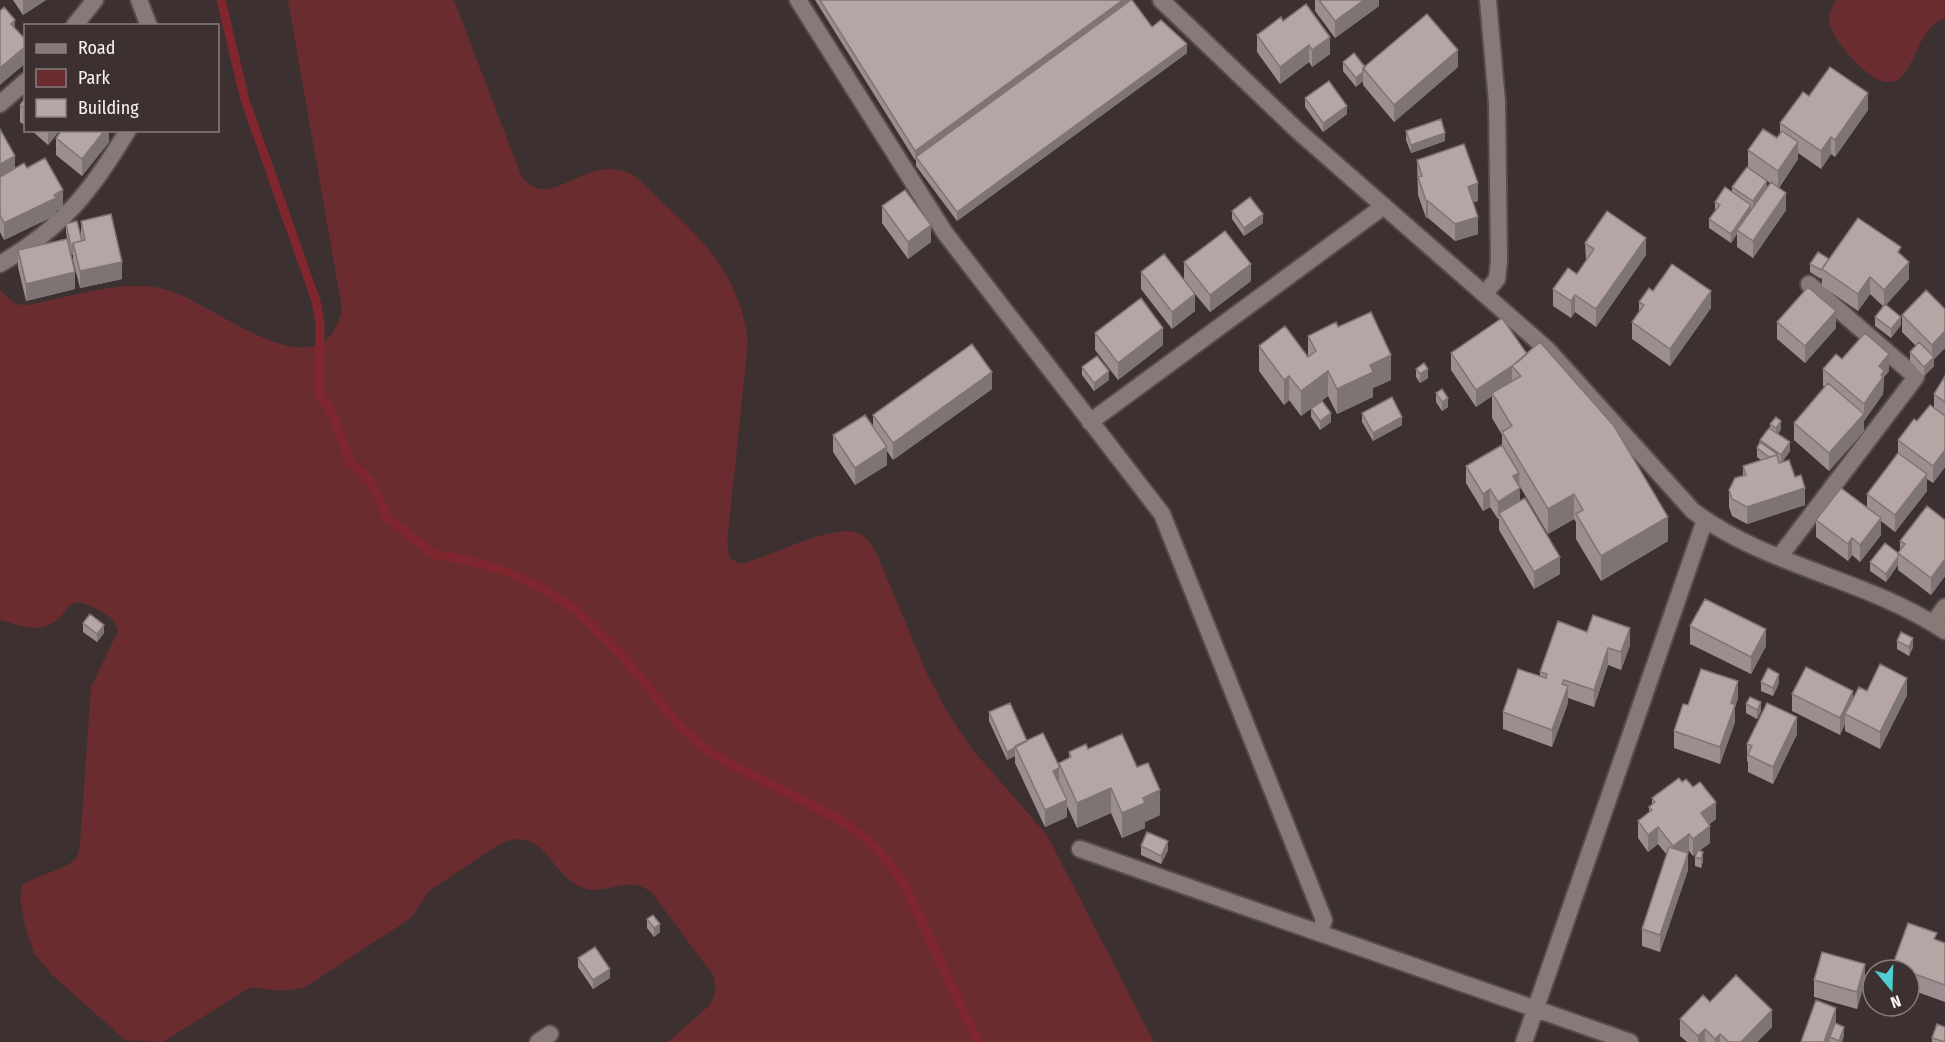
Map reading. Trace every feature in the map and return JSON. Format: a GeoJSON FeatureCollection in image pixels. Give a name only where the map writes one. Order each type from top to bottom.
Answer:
{"type":"FeatureCollection","features":[{"type":"Feature","properties":{"kind":"street"},"geometry":{"type":"LineString","coordinates":[[76,24],[95,0]]}},
{"type":"Feature","properties":{"kind":"street"},"geometry":{"type":"LineString","coordinates":[[139,0],[148,24]]}},
{"type":"Feature","properties":{"kind":"street"},"geometry":{"type":"LineString","coordinates":[[798,0],[945,233],[1162,514],[1324,920],[1320,933]]}},
{"type":"Feature","properties":{"kind":"street"},"geometry":{"type":"LineString","coordinates":[[1161,0],[1298,131],[1573,375],[1673,492],[1705,520],[1739,540],[1855,586],[1939,627],[1945,607]]}},
{"type":"Feature","properties":{"kind":"street"},"geometry":{"type":"LineString","coordinates":[[1484,294],[1497,279],[1499,261],[1497,102],[1488,0]]}},
{"type":"Feature","properties":{"kind":"street"},"geometry":{"type":"LineString","coordinates":[[0,104],[24,83]]}},
{"type":"Feature","properties":{"kind":"street"},"geometry":{"type":"LineString","coordinates":[[0,264],[52,228],[78,204],[101,176],[127,132]]}},
{"type":"Feature","properties":{"kind":"street"},"geometry":{"type":"LineString","coordinates":[[1090,422],[1384,207]]}},
{"type":"Feature","properties":{"kind":"street"},"geometry":{"type":"LineString","coordinates":[[1780,556],[1917,377],[1809,284]]}},
{"type":"Feature","properties":{"kind":"street"},"geometry":{"type":"LineString","coordinates":[[1524,1042],[1705,520]]}},
{"type":"Feature","properties":{"kind":"street"},"geometry":{"type":"LineString","coordinates":[[1080,849],[1630,1042]]}},
{"type":"Feature","properties":{"kind":"green space"},"geometry":{"type":"Polygon","coordinates":[[[288,0],[454,0],[521,175],[532,186],[544,189],[586,174],[602,170],[618,170],[636,177],[708,249],[722,268],[733,289],[742,313],[748,341],[727,544],[730,558],[740,564],[753,561],[804,541],[839,532],[854,532],[865,537],[876,552],[927,674],[949,715],[972,749],[1047,835],[1154,1042],[668,1042],[710,1005],[715,990],[713,975],[652,893],[643,887],[634,885],[599,890],[581,887],[561,872],[538,846],[518,839],[503,842],[429,891],[411,918],[304,988],[282,991],[251,987],[163,1042],[125,1040],[51,974],[34,953],[25,926],[20,898],[22,885],[65,866],[76,858],[80,844],[91,687],[118,631],[109,617],[88,605],[79,603],[73,604],[55,622],[46,626],[35,628],[0,620],[0,290],[15,303],[27,305],[125,286],[154,287],[189,299],[266,339],[292,346],[314,346],[331,335],[342,309],[288,0]]]}},
{"type":"Feature","properties":{"kind":"green space"},"geometry":{"type":"Polygon","coordinates":[[[1837,0],[1945,0],[1945,18],[1927,32],[1904,74],[1897,80],[1887,82],[1872,76],[1863,69],[1833,33],[1830,16],[1837,0]]]}},
{"type":"Feature","properties":{"kind":"building"},"geometry":{"type":"Polygon","coordinates":[[[820,0],[1123,0],[915,151],[820,0]]]}},
{"type":"Feature","properties":{"kind":"building"},"geometry":{"type":"Polygon","coordinates":[[[1131,0],[1152,27],[1161,20],[1187,44],[957,212],[916,157],[1131,0]]]}},
{"type":"Feature","properties":{"kind":"building"},"geometry":{"type":"Polygon","coordinates":[[[1319,0],[1364,0],[1335,21],[1319,0]]]}},
{"type":"Feature","properties":{"kind":"building"},"geometry":{"type":"Polygon","coordinates":[[[1306,4],[1330,37],[1312,50],[1309,45],[1280,67],[1257,35],[1281,17],[1283,21],[1306,4]]]}},
{"type":"Feature","properties":{"kind":"building"},"geometry":{"type":"Polygon","coordinates":[[[4,7],[15,20],[11,24],[24,38],[24,48],[0,68],[0,11],[4,7]]]}},
{"type":"Feature","properties":{"kind":"building"},"geometry":{"type":"Polygon","coordinates":[[[1427,14],[1458,50],[1394,105],[1363,68],[1427,14]]]}},
{"type":"Feature","properties":{"kind":"building"},"geometry":{"type":"Polygon","coordinates":[[[1354,53],[1365,67],[1356,78],[1343,62],[1354,53]]]}},
{"type":"Feature","properties":{"kind":"building"},"geometry":{"type":"Polygon","coordinates":[[[1830,67],[1868,93],[1835,140],[1831,137],[1821,151],[1780,123],[1803,92],[1809,96],[1830,67]]]}},
{"type":"Feature","properties":{"kind":"building"},"geometry":{"type":"Polygon","coordinates":[[[1329,81],[1347,106],[1323,123],[1305,98],[1329,81]]]}},
{"type":"Feature","properties":{"kind":"building"},"geometry":{"type":"Polygon","coordinates":[[[1441,119],[1445,133],[1411,145],[1406,131],[1441,119]]]}},
{"type":"Feature","properties":{"kind":"building"},"geometry":{"type":"Polygon","coordinates":[[[0,129],[15,156],[0,164],[0,129]]]}},
{"type":"Feature","properties":{"kind":"building"},"geometry":{"type":"Polygon","coordinates":[[[1763,129],[1777,138],[1782,131],[1798,142],[1778,171],[1748,150],[1763,129]]]}},
{"type":"Feature","properties":{"kind":"building"},"geometry":{"type":"Polygon","coordinates":[[[60,132],[103,132],[82,159],[56,138],[60,132]]]}},
{"type":"Feature","properties":{"kind":"building"},"geometry":{"type":"Polygon","coordinates":[[[1464,144],[1478,183],[1468,187],[1478,217],[1455,224],[1426,201],[1418,177],[1422,176],[1417,160],[1464,144]]]}},
{"type":"Feature","properties":{"kind":"building"},"geometry":{"type":"Polygon","coordinates":[[[45,158],[63,190],[54,195],[56,198],[4,223],[0,215],[0,177],[24,163],[27,168],[45,158]]]}},
{"type":"Feature","properties":{"kind":"building"},"geometry":{"type":"Polygon","coordinates":[[[1747,167],[1767,181],[1753,201],[1732,187],[1747,167]]]}},
{"type":"Feature","properties":{"kind":"building"},"geometry":{"type":"Polygon","coordinates":[[[1771,182],[1786,193],[1753,241],[1737,230],[1771,182]]]}},
{"type":"Feature","properties":{"kind":"building"},"geometry":{"type":"Polygon","coordinates":[[[1725,187],[1751,205],[1731,234],[1709,219],[1720,205],[1715,202],[1725,187]]]}},
{"type":"Feature","properties":{"kind":"building"},"geometry":{"type":"Polygon","coordinates":[[[905,190],[931,225],[908,242],[882,206],[905,190]]]}},
{"type":"Feature","properties":{"kind":"building"},"geometry":{"type":"Polygon","coordinates":[[[1250,197],[1263,214],[1244,228],[1232,211],[1250,197]]]}},
{"type":"Feature","properties":{"kind":"building"},"geometry":{"type":"Polygon","coordinates":[[[1607,211],[1646,238],[1596,309],[1575,295],[1571,301],[1553,289],[1568,268],[1577,274],[1594,249],[1585,243],[1607,211]]]}},
{"type":"Feature","properties":{"kind":"building"},"geometry":{"type":"Polygon","coordinates":[[[111,214],[122,262],[80,271],[73,243],[85,240],[81,221],[111,214]]]}},
{"type":"Feature","properties":{"kind":"building"},"geometry":{"type":"Polygon","coordinates":[[[1858,218],[1901,247],[1898,252],[1909,262],[1884,290],[1870,277],[1858,294],[1822,269],[1858,218]]]}},
{"type":"Feature","properties":{"kind":"building"},"geometry":{"type":"Polygon","coordinates":[[[77,221],[82,241],[73,243],[71,246],[66,224],[77,221]]]}},
{"type":"Feature","properties":{"kind":"building"},"geometry":{"type":"Polygon","coordinates":[[[1225,231],[1251,264],[1210,295],[1184,262],[1225,231]]]}},
{"type":"Feature","properties":{"kind":"building"},"geometry":{"type":"Polygon","coordinates":[[[67,239],[75,272],[26,284],[18,250],[67,239]]]}},
{"type":"Feature","properties":{"kind":"building"},"geometry":{"type":"Polygon","coordinates":[[[1818,252],[1829,259],[1821,270],[1810,264],[1818,252]]]}},
{"type":"Feature","properties":{"kind":"building"},"geometry":{"type":"Polygon","coordinates":[[[1164,254],[1195,294],[1172,312],[1141,272],[1164,254]]]}},
{"type":"Feature","properties":{"kind":"building"},"geometry":{"type":"Polygon","coordinates":[[[1672,264],[1711,291],[1670,349],[1632,322],[1644,305],[1639,302],[1649,288],[1653,291],[1672,264]]]}},
{"type":"Feature","properties":{"kind":"building"},"geometry":{"type":"Polygon","coordinates":[[[1808,287],[1836,311],[1805,346],[1777,322],[1808,287]]]}},
{"type":"Feature","properties":{"kind":"building"},"geometry":{"type":"Polygon","coordinates":[[[1926,290],[1945,309],[1945,331],[1932,345],[1902,315],[1926,290]]]}},
{"type":"Feature","properties":{"kind":"building"},"geometry":{"type":"Polygon","coordinates":[[[1141,298],[1163,328],[1118,363],[1095,333],[1141,298]]]}},
{"type":"Feature","properties":{"kind":"building"},"geometry":{"type":"Polygon","coordinates":[[[1885,304],[1901,317],[1891,329],[1875,317],[1885,304]]]}},
{"type":"Feature","properties":{"kind":"building"},"geometry":{"type":"Polygon","coordinates":[[[1371,312],[1391,355],[1370,365],[1373,372],[1337,389],[1328,371],[1301,391],[1289,376],[1284,380],[1259,346],[1285,326],[1308,357],[1316,351],[1308,336],[1336,322],[1338,327],[1371,312]]]}},
{"type":"Feature","properties":{"kind":"building"},"geometry":{"type":"Polygon","coordinates":[[[1502,318],[1527,354],[1476,390],[1451,353],[1502,318]]]}},
{"type":"Feature","properties":{"kind":"building"},"geometry":{"type":"Polygon","coordinates":[[[1865,333],[1889,354],[1879,366],[1884,371],[1881,375],[1883,377],[1864,404],[1823,369],[1836,354],[1842,359],[1865,333]]]}},
{"type":"Feature","properties":{"kind":"building"},"geometry":{"type":"Polygon","coordinates":[[[1540,342],[1614,426],[1668,517],[1601,556],[1576,514],[1583,510],[1574,494],[1548,509],[1502,432],[1512,426],[1492,393],[1521,376],[1512,366],[1540,342]]]}},
{"type":"Feature","properties":{"kind":"building"},"geometry":{"type":"Polygon","coordinates":[[[1919,342],[1934,357],[1924,367],[1910,352],[1919,342]]]}},
{"type":"Feature","properties":{"kind":"building"},"geometry":{"type":"Polygon","coordinates":[[[972,344],[992,372],[893,443],[873,415],[972,344]]]}},
{"type":"Feature","properties":{"kind":"building"},"geometry":{"type":"Polygon","coordinates":[[[1097,356],[1109,371],[1094,383],[1082,367],[1097,356]]]}},
{"type":"Feature","properties":{"kind":"building"},"geometry":{"type":"Polygon","coordinates":[[[1424,363],[1428,369],[1420,374],[1416,369],[1424,363]]]}},
{"type":"Feature","properties":{"kind":"building"},"geometry":{"type":"Polygon","coordinates":[[[1945,376],[1945,402],[1934,394],[1945,376]]]}},
{"type":"Feature","properties":{"kind":"building"},"geometry":{"type":"Polygon","coordinates":[[[1828,383],[1864,414],[1829,453],[1794,423],[1828,383]]]}},
{"type":"Feature","properties":{"kind":"building"},"geometry":{"type":"Polygon","coordinates":[[[1442,389],[1448,398],[1442,402],[1436,393],[1442,389]]]}},
{"type":"Feature","properties":{"kind":"building"},"geometry":{"type":"Polygon","coordinates":[[[1392,397],[1402,417],[1373,433],[1362,413],[1392,397]]]}},
{"type":"Feature","properties":{"kind":"building"},"geometry":{"type":"Polygon","coordinates":[[[1322,401],[1331,413],[1320,421],[1311,409],[1322,401]]]}},
{"type":"Feature","properties":{"kind":"building"},"geometry":{"type":"Polygon","coordinates":[[[1930,405],[1945,416],[1945,450],[1933,466],[1898,440],[1914,419],[1917,421],[1930,405]]]}},
{"type":"Feature","properties":{"kind":"building"},"geometry":{"type":"Polygon","coordinates":[[[865,415],[887,447],[855,468],[833,435],[865,415]]]}},
{"type":"Feature","properties":{"kind":"building"},"geometry":{"type":"Polygon","coordinates":[[[1776,417],[1781,421],[1776,428],[1770,424],[1776,417]]]}},
{"type":"Feature","properties":{"kind":"building"},"geometry":{"type":"Polygon","coordinates":[[[1769,428],[1790,442],[1781,455],[1760,440],[1769,428]]]}},
{"type":"Feature","properties":{"kind":"building"},"geometry":{"type":"Polygon","coordinates":[[[1760,442],[1777,455],[1769,457],[1757,448],[1760,442]]]}},
{"type":"Feature","properties":{"kind":"building"},"geometry":{"type":"Polygon","coordinates":[[[1502,445],[1519,473],[1513,476],[1520,488],[1498,502],[1490,489],[1483,494],[1466,466],[1502,445]]]}},
{"type":"Feature","properties":{"kind":"building"},"geometry":{"type":"Polygon","coordinates":[[[1898,453],[1927,474],[1895,515],[1867,494],[1898,453]]]}},
{"type":"Feature","properties":{"kind":"building"},"geometry":{"type":"Polygon","coordinates":[[[1777,455],[1779,463],[1789,460],[1795,477],[1801,475],[1805,488],[1747,507],[1732,499],[1729,490],[1735,478],[1746,475],[1743,466],[1777,455]]]}},
{"type":"Feature","properties":{"kind":"building"},"geometry":{"type":"Polygon","coordinates":[[[1841,488],[1881,518],[1860,545],[1852,538],[1848,544],[1816,520],[1841,488]]]}},
{"type":"Feature","properties":{"kind":"building"},"geometry":{"type":"Polygon","coordinates":[[[1525,498],[1560,557],[1534,572],[1499,513],[1525,498]]]}},
{"type":"Feature","properties":{"kind":"building"},"geometry":{"type":"Polygon","coordinates":[[[1927,506],[1945,520],[1945,559],[1931,578],[1898,553],[1905,544],[1900,541],[1927,506]]]}},
{"type":"Feature","properties":{"kind":"building"},"geometry":{"type":"Polygon","coordinates":[[[1885,543],[1898,553],[1898,557],[1886,574],[1870,562],[1885,543]]]}},
{"type":"Feature","properties":{"kind":"building"},"geometry":{"type":"Polygon","coordinates":[[[1705,599],[1766,629],[1751,657],[1690,626],[1705,599]]]}},
{"type":"Feature","properties":{"kind":"building"},"geometry":{"type":"Polygon","coordinates":[[[90,614],[104,625],[97,634],[83,623],[90,614]]]}},
{"type":"Feature","properties":{"kind":"building"},"geometry":{"type":"Polygon","coordinates":[[[1593,615],[1630,628],[1621,652],[1608,648],[1594,690],[1564,680],[1562,684],[1568,686],[1552,730],[1503,712],[1518,669],[1546,678],[1547,674],[1540,672],[1558,621],[1587,632],[1593,615]]]}},
{"type":"Feature","properties":{"kind":"building"},"geometry":{"type":"Polygon","coordinates":[[[1901,632],[1913,638],[1909,647],[1897,641],[1901,632]]]}},
{"type":"Feature","properties":{"kind":"building"},"geometry":{"type":"Polygon","coordinates":[[[1880,664],[1907,678],[1880,732],[1845,714],[1859,687],[1867,691],[1880,664]]]}},
{"type":"Feature","properties":{"kind":"building"},"geometry":{"type":"Polygon","coordinates":[[[1806,667],[1853,691],[1840,718],[1792,694],[1806,667]]]}},
{"type":"Feature","properties":{"kind":"building"},"geometry":{"type":"Polygon","coordinates":[[[1768,668],[1779,674],[1773,688],[1761,682],[1768,668]]]}},
{"type":"Feature","properties":{"kind":"building"},"geometry":{"type":"Polygon","coordinates":[[[1701,669],[1738,681],[1731,703],[1735,705],[1720,747],[1674,731],[1683,704],[1688,705],[1701,669]]]}},
{"type":"Feature","properties":{"kind":"building"},"geometry":{"type":"Polygon","coordinates":[[[1750,697],[1761,702],[1757,710],[1746,704],[1750,697]]]}},
{"type":"Feature","properties":{"kind":"building"},"geometry":{"type":"Polygon","coordinates":[[[1010,703],[1027,741],[1007,752],[989,712],[1010,703]]]}},
{"type":"Feature","properties":{"kind":"building"},"geometry":{"type":"Polygon","coordinates":[[[1767,703],[1797,717],[1773,767],[1748,755],[1752,746],[1747,744],[1767,703]]]}},
{"type":"Feature","properties":{"kind":"building"},"geometry":{"type":"Polygon","coordinates":[[[1043,733],[1059,766],[1053,771],[1067,800],[1045,810],[1015,746],[1043,733]]]}},
{"type":"Feature","properties":{"kind":"building"},"geometry":{"type":"Polygon","coordinates":[[[1122,734],[1137,767],[1148,763],[1160,790],[1143,798],[1145,803],[1122,813],[1111,788],[1077,803],[1059,763],[1071,757],[1069,752],[1086,744],[1088,749],[1122,734]]]}},
{"type":"Feature","properties":{"kind":"building"},"geometry":{"type":"Polygon","coordinates":[[[1679,778],[1682,782],[1686,779],[1693,787],[1700,782],[1716,802],[1701,813],[1710,826],[1693,839],[1689,834],[1673,846],[1658,827],[1648,835],[1638,821],[1652,810],[1649,807],[1655,802],[1652,798],[1679,778]]]}},
{"type":"Feature","properties":{"kind":"building"},"geometry":{"type":"Polygon","coordinates":[[[1147,832],[1168,841],[1161,856],[1141,846],[1147,832]]]}},
{"type":"Feature","properties":{"kind":"building"},"geometry":{"type":"Polygon","coordinates":[[[1669,847],[1688,853],[1660,935],[1642,929],[1669,847]]]}},
{"type":"Feature","properties":{"kind":"building"},"geometry":{"type":"Polygon","coordinates":[[[1698,850],[1703,852],[1701,859],[1695,857],[1698,850]]]}},
{"type":"Feature","properties":{"kind":"building"},"geometry":{"type":"Polygon","coordinates":[[[653,915],[660,924],[654,928],[647,919],[653,915]]]}},
{"type":"Feature","properties":{"kind":"building"},"geometry":{"type":"Polygon","coordinates":[[[1908,923],[1937,933],[1934,939],[1945,943],[1945,985],[1921,976],[1921,958],[1895,958],[1908,923]]]}},
{"type":"Feature","properties":{"kind":"building"},"geometry":{"type":"Polygon","coordinates":[[[595,947],[610,969],[593,980],[578,958],[595,947]]]}},
{"type":"Feature","properties":{"kind":"building"},"geometry":{"type":"Polygon","coordinates":[[[1822,952],[1861,963],[1861,978],[1857,992],[1814,980],[1822,952]]]}},
{"type":"Feature","properties":{"kind":"building"},"geometry":{"type":"Polygon","coordinates":[[[1736,975],[1772,1010],[1741,1042],[1729,1042],[1720,1034],[1715,1039],[1705,1029],[1698,1036],[1680,1019],[1703,995],[1710,1002],[1736,975]]]}},
{"type":"Feature","properties":{"kind":"building"},"geometry":{"type":"Polygon","coordinates":[[[1816,1000],[1836,1008],[1824,1042],[1801,1042],[1816,1000]]]}},
{"type":"Feature","properties":{"kind":"building"},"geometry":{"type":"Polygon","coordinates":[[[1835,1023],[1844,1027],[1839,1041],[1830,1037],[1835,1023]]]}},
{"type":"Feature","properties":{"kind":"building"},"geometry":{"type":"Polygon","coordinates":[[[1937,1024],[1945,1027],[1945,1042],[1932,1038],[1937,1024]]]}},
{"type":"Feature","properties":{"kind":"waterway"},"geometry":{"type":"LineString","coordinates":[[221,0],[245,100],[316,301],[320,323],[319,394],[333,415],[350,462],[371,482],[387,517],[433,554],[471,561],[508,572],[543,589],[575,609],[620,653],[680,727],[701,745],[723,760],[841,820],[875,847],[902,880],[978,1042]]}}]}
